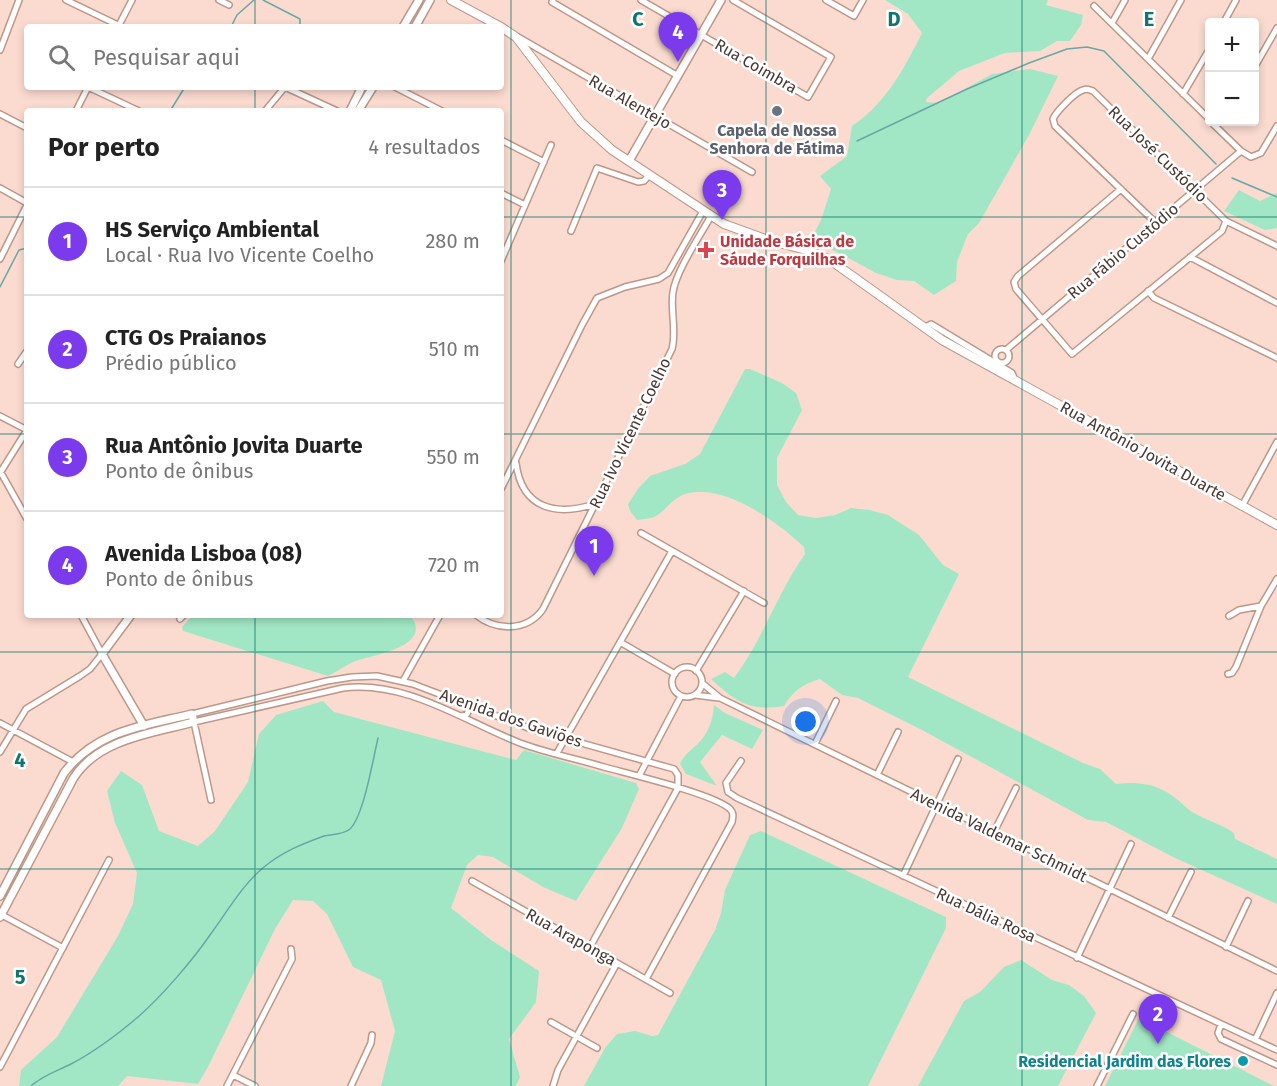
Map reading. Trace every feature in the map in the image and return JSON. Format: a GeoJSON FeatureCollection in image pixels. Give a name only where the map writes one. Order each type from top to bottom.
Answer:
{"type":"FeatureCollection","features":[{"type":"Feature","properties":{"kind":"main road","name":"Rua Antônio Jovita Duarte"},"geometry":{"type":"LineString","coordinates":[[451,0],[494,24]]}},
{"type":"Feature","properties":{"kind":"main road","name":"Rua Antônio Jovita Duarte"},"geometry":{"type":"LineString","coordinates":[[504,29],[539,66],[587,129],[603,144],[707,214],[737,230],[821,256],[924,328],[1015,381],[1277,525]]}},
{"type":"Feature","properties":{"kind":"street"},"geometry":{"type":"LineString","coordinates":[[0,50],[19,0]]}},
{"type":"Feature","properties":{"kind":"street"},"geometry":{"type":"LineString","coordinates":[[66,0],[116,24]]}},
{"type":"Feature","properties":{"kind":"street"},"geometry":{"type":"LineString","coordinates":[[121,24],[132,0]]}},
{"type":"Feature","properties":{"kind":"street"},"geometry":{"type":"LineString","coordinates":[[219,0],[229,5]]}},
{"type":"Feature","properties":{"kind":"street"},"geometry":{"type":"LineString","coordinates":[[405,24],[419,0]]}},
{"type":"Feature","properties":{"kind":"street"},"geometry":{"type":"LineString","coordinates":[[417,24],[430,0]]}},
{"type":"Feature","properties":{"kind":"street","name":"Rua Coimbra"},"geometry":{"type":"LineString","coordinates":[[641,0],[808,97],[831,57],[733,0]]}},
{"type":"Feature","properties":{"kind":"street"},"geometry":{"type":"LineString","coordinates":[[629,161],[721,0]]}},
{"type":"Feature","properties":{"kind":"street"},"geometry":{"type":"LineString","coordinates":[[826,0],[854,16],[863,0]]}},
{"type":"Feature","properties":{"kind":"street"},"geometry":{"type":"LineString","coordinates":[[1112,23],[1125,0]]}},
{"type":"Feature","properties":{"kind":"street"},"geometry":{"type":"LineString","coordinates":[[1148,59],[1181,0]]}},
{"type":"Feature","properties":{"kind":"street"},"geometry":{"type":"LineString","coordinates":[[1226,18],[1236,0]]}},
{"type":"Feature","properties":{"kind":"street"},"geometry":{"type":"LineString","coordinates":[[552,1],[678,76]]}},
{"type":"Feature","properties":{"kind":"street"},"geometry":{"type":"LineString","coordinates":[[1094,6],[1205,116]]}},
{"type":"Feature","properties":{"kind":"street"},"geometry":{"type":"LineString","coordinates":[[1259,59],[1277,28]]}},
{"type":"Feature","properties":{"kind":"street","name":"Rua Alentejo"},"geometry":{"type":"LineString","coordinates":[[509,32],[752,172]]}},
{"type":"Feature","properties":{"kind":"street"},"geometry":{"type":"LineString","coordinates":[[539,66],[540,58],[547,54]]}},
{"type":"Feature","properties":{"kind":"street"},"geometry":{"type":"LineString","coordinates":[[1183,94],[1205,55]]}},
{"type":"Feature","properties":{"kind":"street","name":"Rua José Custódio"},"geometry":{"type":"LineString","coordinates":[[1121,189],[1055,126],[1053,119],[1055,113],[1087,89],[1094,92],[1196,189],[1226,221]]}},
{"type":"Feature","properties":{"kind":"street"},"geometry":{"type":"LineString","coordinates":[[78,108],[86,90]]}},
{"type":"Feature","properties":{"kind":"street"},"geometry":{"type":"LineString","coordinates":[[94,90],[133,108]]}},
{"type":"Feature","properties":{"kind":"street"},"geometry":{"type":"LineString","coordinates":[[268,108],[283,90]]}},
{"type":"Feature","properties":{"kind":"street"},"geometry":{"type":"LineString","coordinates":[[292,90],[330,108]]}},
{"type":"Feature","properties":{"kind":"street"},"geometry":{"type":"LineString","coordinates":[[352,108],[360,90]]}},
{"type":"Feature","properties":{"kind":"street"},"geometry":{"type":"LineString","coordinates":[[360,108],[371,90]]}},
{"type":"Feature","properties":{"kind":"street"},"geometry":{"type":"LineString","coordinates":[[401,90],[436,108]]}},
{"type":"Feature","properties":{"kind":"street"},"geometry":{"type":"LineString","coordinates":[[0,114],[24,126]]}},
{"type":"Feature","properties":{"kind":"street"},"geometry":{"type":"LineString","coordinates":[[1215,126],[1241,151],[1251,157],[1257,156],[1264,149],[1277,126]]}},
{"type":"Feature","properties":{"kind":"street"},"geometry":{"type":"LineString","coordinates":[[1219,130],[1222,126]]}},
{"type":"Feature","properties":{"kind":"street"},"geometry":{"type":"LineString","coordinates":[[504,142],[544,162]]}},
{"type":"Feature","properties":{"kind":"street"},"geometry":{"type":"LineString","coordinates":[[504,247],[525,205],[550,145]]}},
{"type":"Feature","properties":{"kind":"street","name":"Rua Fábio Custódio"},"geometry":{"type":"LineString","coordinates":[[1006,350],[1241,151]]}},
{"type":"Feature","properties":{"kind":"street"},"geometry":{"type":"LineString","coordinates":[[571,231],[597,168],[638,182],[644,181],[650,174]]}},
{"type":"Feature","properties":{"kind":"street"},"geometry":{"type":"LineString","coordinates":[[0,188],[24,202]]}},
{"type":"Feature","properties":{"kind":"street"},"geometry":{"type":"LineString","coordinates":[[1156,223],[1121,189],[1018,276],[1014,282],[1015,287],[1072,354],[1222,231],[1226,221],[1277,246]]}},
{"type":"Feature","properties":{"kind":"street"},"geometry":{"type":"LineString","coordinates":[[504,194],[525,205]]}},
{"type":"Feature","properties":{"kind":"street"},"geometry":{"type":"LineString","coordinates":[[0,259],[24,210]]}},
{"type":"Feature","properties":{"kind":"street"},"geometry":{"type":"LineString","coordinates":[[504,483],[597,298],[625,287],[663,277],[671,270],[707,214]]}},
{"type":"Feature","properties":{"kind":"street","name":"Rua Ivo Vicente Coelho"},"geometry":{"type":"LineString","coordinates":[[481,618],[491,624],[512,627],[528,623],[540,615],[672,349],[675,340],[672,302],[674,285],[707,214]]}},
{"type":"Feature","properties":{"kind":"street"},"geometry":{"type":"LineString","coordinates":[[1190,257],[1277,303]]}},
{"type":"Feature","properties":{"kind":"street"},"geometry":{"type":"LineString","coordinates":[[663,277],[674,285]]}},
{"type":"Feature","properties":{"kind":"street"},"geometry":{"type":"LineString","coordinates":[[1148,291],[1154,298],[1277,358]]}},
{"type":"Feature","properties":{"kind":"street"},"geometry":{"type":"LineString","coordinates":[[924,328],[931,324],[1012,373],[1015,381]]}},
{"type":"Feature","properties":{"kind":"street"},"geometry":{"type":"LineString","coordinates":[[1006,350],[1009,354],[1008,359],[996,363],[996,352],[1006,350]]}},
{"type":"Feature","properties":{"kind":"street"},"geometry":{"type":"LineString","coordinates":[[18,364],[24,355]]}},
{"type":"Feature","properties":{"kind":"street"},"geometry":{"type":"LineString","coordinates":[[0,416],[24,428]]}},
{"type":"Feature","properties":{"kind":"street"},"geometry":{"type":"LineString","coordinates":[[24,435],[0,472],[24,514]]}},
{"type":"Feature","properties":{"kind":"street"},"geometry":{"type":"LineString","coordinates":[[1242,506],[1277,442]]}},
{"type":"Feature","properties":{"kind":"street"},"geometry":{"type":"LineString","coordinates":[[515,461],[522,484],[534,500],[541,505],[564,510],[596,504]]}},
{"type":"Feature","properties":{"kind":"street"},"geometry":{"type":"LineString","coordinates":[[641,533],[764,603]]}},
{"type":"Feature","properties":{"kind":"street"},"geometry":{"type":"LineString","coordinates":[[557,753],[672,550]]}},
{"type":"Feature","properties":{"kind":"street"},"geometry":{"type":"LineString","coordinates":[[1228,674],[1232,673],[1236,667],[1262,606],[1277,579]]}},
{"type":"Feature","properties":{"kind":"street"},"geometry":{"type":"LineString","coordinates":[[696,671],[744,591]]}},
{"type":"Feature","properties":{"kind":"street"},"geometry":{"type":"LineString","coordinates":[[1229,616],[1239,610],[1262,606]]}},
{"type":"Feature","properties":{"kind":"street"},"geometry":{"type":"LineString","coordinates":[[83,618],[144,726]]}},
{"type":"Feature","properties":{"kind":"street"},"geometry":{"type":"LineString","coordinates":[[0,752],[26,709],[90,669],[129,618]]}},
{"type":"Feature","properties":{"kind":"street"},"geometry":{"type":"LineString","coordinates":[[403,681],[440,618]]}},
{"type":"Feature","properties":{"kind":"street"},"geometry":{"type":"LineString","coordinates":[[620,642],[675,674]]}},
{"type":"Feature","properties":{"kind":"street"},"geometry":{"type":"LineString","coordinates":[[696,671],[682,669],[675,674],[672,684],[677,693],[686,697],[695,695],[720,698]]}},
{"type":"Feature","properties":{"kind":"street"},"geometry":{"type":"LineString","coordinates":[[696,671],[702,683],[720,698]]}},
{"type":"Feature","properties":{"kind":"street"},"geometry":{"type":"LineString","coordinates":[[362,676],[359,681],[363,687]]}},
{"type":"Feature","properties":{"kind":"street","name":"Avenida dos Gaviões"},"geometry":{"type":"LineString","coordinates":[[193,718],[327,681],[362,676],[403,681],[531,729],[677,772],[678,788]]}},
{"type":"Feature","properties":{"kind":"street"},"geometry":{"type":"LineString","coordinates":[[695,695],[702,683]]}},
{"type":"Feature","properties":{"kind":"street","name":"Avenida dos Gaviões"},"geometry":{"type":"LineString","coordinates":[[193,718],[330,691],[363,687],[394,691],[461,716],[523,744],[678,788],[730,809],[732,822],[646,979]]}},
{"type":"Feature","properties":{"kind":"street"},"geometry":{"type":"LineString","coordinates":[[639,776],[681,696]]}},
{"type":"Feature","properties":{"kind":"street","name":"Avenida Valdemar Schmidt"},"geometry":{"type":"LineString","coordinates":[[720,698],[1277,971]]}},
{"type":"Feature","properties":{"kind":"street"},"geometry":{"type":"LineString","coordinates":[[815,744],[836,701]]}},
{"type":"Feature","properties":{"kind":"street"},"geometry":{"type":"LineString","coordinates":[[461,716],[466,714],[467,704]]}},
{"type":"Feature","properties":{"kind":"street"},"geometry":{"type":"LineString","coordinates":[[0,896],[64,774],[73,762],[103,740],[144,726],[193,718]]}},
{"type":"Feature","properties":{"kind":"street"},"geometry":{"type":"LineString","coordinates":[[193,718],[211,800]]}},
{"type":"Feature","properties":{"kind":"street"},"geometry":{"type":"LineString","coordinates":[[63,948],[0,915],[73,779],[83,765],[97,754],[130,739],[193,718]]}},
{"type":"Feature","properties":{"kind":"street"},"geometry":{"type":"LineString","coordinates":[[0,723],[73,762]]}},
{"type":"Feature","properties":{"kind":"street"},"geometry":{"type":"LineString","coordinates":[[877,775],[898,732]]}},
{"type":"Feature","properties":{"kind":"street"},"geometry":{"type":"LineString","coordinates":[[903,876],[958,759]]}},
{"type":"Feature","properties":{"kind":"street","name":"Rua Dália Rosa"},"geometry":{"type":"LineString","coordinates":[[741,761],[726,783],[728,792],[733,796],[1277,1050]]}},
{"type":"Feature","properties":{"kind":"street"},"geometry":{"type":"LineString","coordinates":[[590,947],[678,788]]}},
{"type":"Feature","properties":{"kind":"street"},"geometry":{"type":"LineString","coordinates":[[994,832],[1016,788]]}},
{"type":"Feature","properties":{"kind":"street"},"geometry":{"type":"LineString","coordinates":[[1077,958],[1131,844]]}},
{"type":"Feature","properties":{"kind":"street"},"geometry":{"type":"LineString","coordinates":[[0,1067],[109,860]]}},
{"type":"Feature","properties":{"kind":"street"},"geometry":{"type":"LineString","coordinates":[[1168,918],[1191,872]]}},
{"type":"Feature","properties":{"kind":"street","name":"Rua Araponga"},"geometry":{"type":"LineString","coordinates":[[472,881],[670,993]]}},
{"type":"Feature","properties":{"kind":"street"},"geometry":{"type":"LineString","coordinates":[[1226,947],[1248,900]]}},
{"type":"Feature","properties":{"kind":"street"},"geometry":{"type":"LineString","coordinates":[[227,1086],[292,959],[291,949]]}},
{"type":"Feature","properties":{"kind":"street"},"geometry":{"type":"LineString","coordinates":[[553,1086],[558,1070],[617,963]]}},
{"type":"Feature","properties":{"kind":"street"},"geometry":{"type":"LineString","coordinates":[[1255,1040],[1277,993]]}},
{"type":"Feature","properties":{"kind":"street"},"geometry":{"type":"LineString","coordinates":[[1097,1086],[1133,1014]]}},
{"type":"Feature","properties":{"kind":"street"},"geometry":{"type":"LineString","coordinates":[[551,1022],[597,1048]]}},
{"type":"Feature","properties":{"kind":"street"},"geometry":{"type":"LineString","coordinates":[[1221,1024],[1218,1033],[1221,1039],[1277,1065]]}},
{"type":"Feature","properties":{"kind":"street"},"geometry":{"type":"LineString","coordinates":[[351,1086],[371,1043],[372,1035]]}},
{"type":"Feature","properties":{"kind":"street"},"geometry":{"type":"LineString","coordinates":[[233,1075],[255,1086]]}},
{"type":"Feature","properties":{"kind":"green space"},"geometry":{"type":"Polygon","coordinates":[[[885,0],[1048,0],[1046,5],[1083,15],[1081,25],[1070,41],[1057,41],[1040,51],[1005,53],[959,71],[927,98],[926,102],[940,103],[992,74],[1030,69],[1058,76],[1003,181],[979,223],[968,234],[957,262],[956,281],[934,295],[914,281],[897,280],[876,273],[821,245],[813,236],[831,189],[820,176],[847,156],[852,126],[885,96],[922,33],[908,14],[885,0]]]}},
{"type":"Feature","properties":{"kind":"green space"},"geometry":{"type":"Polygon","coordinates":[[[1239,190],[1260,201],[1277,193],[1277,228],[1265,230],[1224,211],[1239,190]]]}},
{"type":"Feature","properties":{"kind":"green space"},"geometry":{"type":"Polygon","coordinates":[[[745,369],[782,383],[796,393],[802,410],[777,458],[777,485],[786,502],[798,515],[816,518],[835,515],[851,508],[888,515],[919,535],[943,565],[959,574],[908,677],[1083,763],[1100,769],[1116,784],[1141,784],[1164,790],[1192,812],[1234,833],[1235,839],[1277,859],[1277,904],[1173,857],[1106,822],[1088,820],[920,729],[858,698],[842,695],[820,679],[799,689],[784,706],[761,707],[735,699],[711,679],[725,672],[734,678],[805,554],[804,547],[765,516],[733,499],[717,494],[700,492],[685,494],[656,516],[637,520],[628,504],[650,476],[685,464],[700,454],[745,369]]]}},
{"type":"Feature","properties":{"kind":"green space"},"geometry":{"type":"Polygon","coordinates":[[[190,618],[412,618],[416,626],[414,635],[398,648],[353,662],[328,676],[183,631],[182,627],[190,618]]]}},
{"type":"Feature","properties":{"kind":"green space"},"geometry":{"type":"Polygon","coordinates":[[[323,701],[334,712],[516,760],[524,750],[636,783],[639,789],[622,828],[576,901],[543,887],[493,857],[478,855],[467,865],[451,908],[491,940],[539,971],[536,1002],[509,1039],[520,1077],[516,1086],[381,1086],[395,1031],[381,980],[353,967],[327,914],[313,901],[293,900],[275,929],[198,1084],[127,1076],[118,1086],[19,1086],[21,1070],[57,1037],[118,936],[133,904],[137,873],[115,823],[107,791],[121,771],[142,785],[159,831],[198,846],[215,831],[248,782],[259,734],[276,715],[323,701]]]}},
{"type":"Feature","properties":{"kind":"green space"},"geometry":{"type":"Polygon","coordinates":[[[714,705],[725,713],[763,730],[752,749],[722,735],[700,762],[717,786],[686,774],[680,764],[705,734],[711,723],[714,705]]]}},
{"type":"Feature","properties":{"kind":"green space"},"geometry":{"type":"Polygon","coordinates":[[[761,831],[946,917],[946,928],[868,1086],[584,1086],[605,1048],[617,1034],[635,1031],[652,1036],[658,1035],[715,930],[725,890],[750,835],[761,831]]]}},
{"type":"Feature","properties":{"kind":"green space"},"geometry":{"type":"Polygon","coordinates":[[[1021,960],[1052,980],[1069,985],[1084,996],[1096,1013],[1058,1086],[918,1086],[964,1001],[980,992],[1004,967],[1021,960]]]}},
{"type":"Feature","properties":{"kind":"green space"},"geometry":{"type":"Polygon","coordinates":[[[1139,1018],[1274,1086],[1105,1086],[1139,1018]]]}},
{"type":"Feature","properties":{"kind":"waterway"},"geometry":{"type":"LineString","coordinates":[[232,24],[237,15],[254,0]]}},
{"type":"Feature","properties":{"kind":"waterway"},"geometry":{"type":"LineString","coordinates":[[263,0],[300,19],[300,24]]}},
{"type":"Feature","properties":{"kind":"waterway"},"geometry":{"type":"LineString","coordinates":[[857,141],[967,89],[1029,63],[1067,49],[1087,47],[1104,51],[1216,164]]}},
{"type":"Feature","properties":{"kind":"waterway"},"geometry":{"type":"LineString","coordinates":[[172,108],[183,90]]}},
{"type":"Feature","properties":{"kind":"waterway"},"geometry":{"type":"LineString","coordinates":[[1232,178],[1277,197]]}},
{"type":"Feature","properties":{"kind":"waterway"},"geometry":{"type":"LineString","coordinates":[[0,287],[19,250],[24,249]]}},
{"type":"Feature","properties":{"kind":"waterway"},"geometry":{"type":"LineString","coordinates":[[31,1086],[97,1048],[147,1009],[186,967],[242,890],[264,867],[300,845],[350,829],[364,800],[378,738]]}},
{"type":"Feature","properties":{"kind":"place","name":"Avenida Lisboa (08)"},"geometry":{"type":"Point","coordinates":[678,62]}},
{"type":"Feature","properties":{"kind":"place","name":"Capela de Nossa Senhora de Fátima"},"geometry":{"type":"Point","coordinates":[777,111]}},
{"type":"Feature","properties":{"kind":"place","name":"Rua Antônio Jovita Duarte"},"geometry":{"type":"Point","coordinates":[722,220]}},
{"type":"Feature","properties":{"kind":"place","name":"Unidade Básica de Sáude Forquilhas"},"geometry":{"type":"Point","coordinates":[706,250]}},
{"type":"Feature","properties":{"kind":"place","name":"HS Serviço Ambiental"},"geometry":{"type":"Point","coordinates":[594,576]}},
{"type":"Feature","properties":{"kind":"place","name":"CTG Os Praianos"},"geometry":{"type":"Point","coordinates":[1158,1044]}},
{"type":"Feature","properties":{"kind":"place","name":"Residencial Jardim das Flores"},"geometry":{"type":"Point","coordinates":[1243,1061]}}]}
